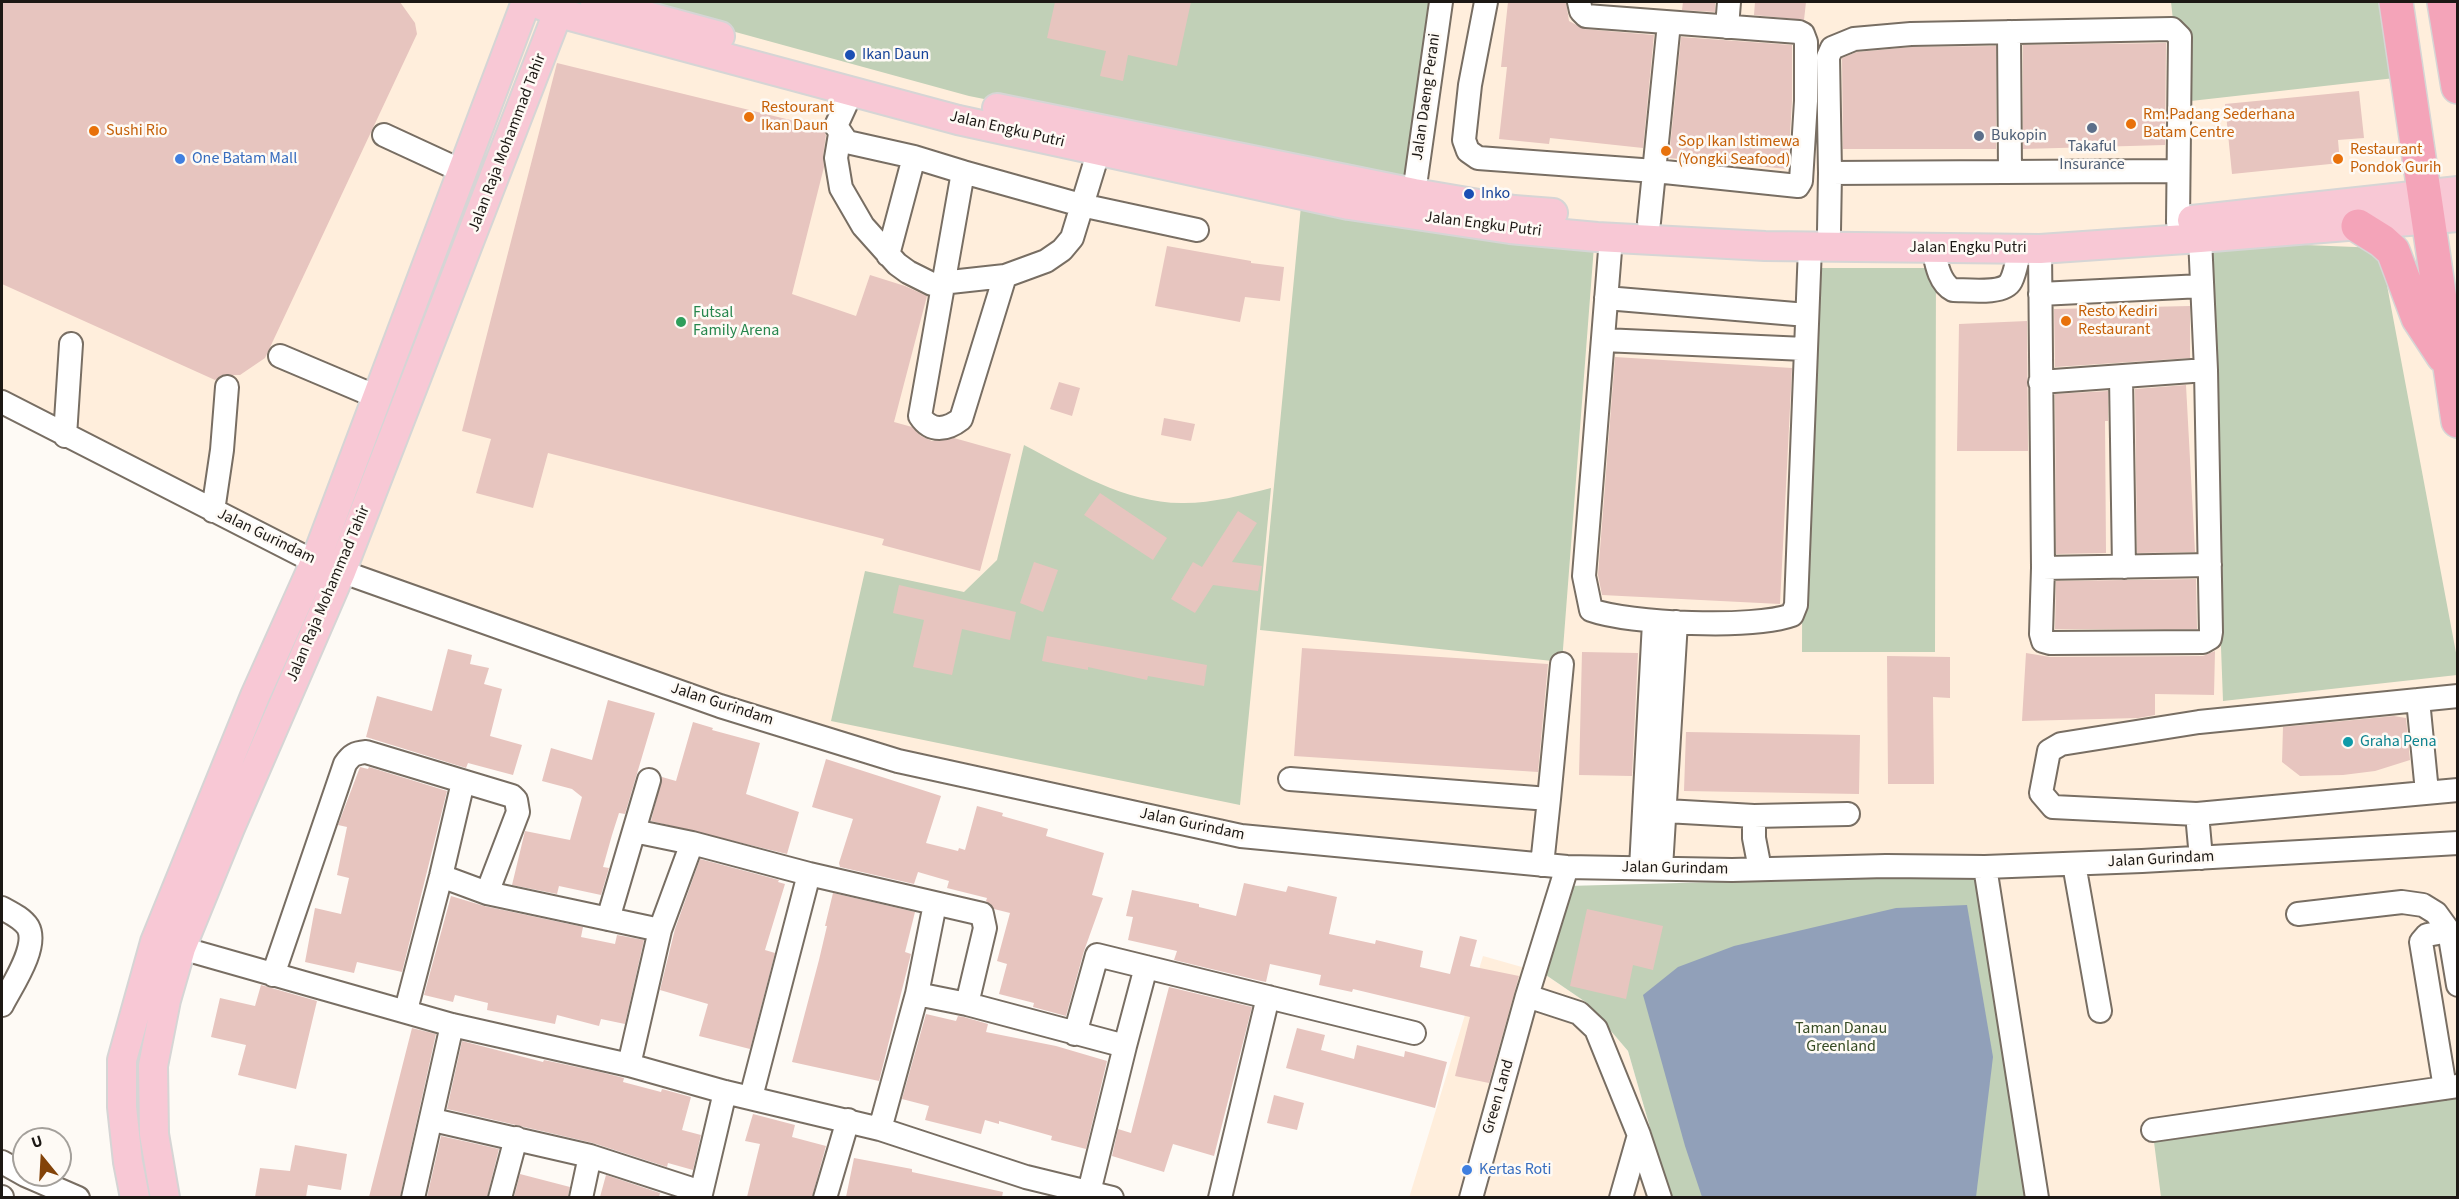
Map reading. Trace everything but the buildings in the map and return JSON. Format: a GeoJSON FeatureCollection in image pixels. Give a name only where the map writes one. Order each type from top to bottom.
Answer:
{"type":"FeatureCollection","features":[{"type":"Feature","properties":{"kind":"highway"},"geometry":{"type":"LineString","coordinates":[[2396,2],[2437,211],[2449,365],[2457,422]]}},
{"type":"Feature","properties":{"kind":"highway"},"geometry":{"type":"LineString","coordinates":[[2444,2],[2457,87]]}},
{"type":"Feature","properties":{"kind":"highway"},"geometry":{"type":"LineString","coordinates":[[2358,226],[2393,251],[2418,318],[2449,365]]}},
{"type":"Feature","properties":{"kind":"main road","name":"Jalan Raja Mohammad Tahir"},"geometry":{"type":"LineString","coordinates":[[328,567],[376,397],[526,2]]}},
{"type":"Feature","properties":{"kind":"main road","name":"Jalan Engku Putri"},"geometry":{"type":"LineString","coordinates":[[595,2],[971,103],[1414,193],[1515,210],[1933,248],[2030,249],[2189,230],[2437,211]]}},
{"type":"Feature","properties":{"kind":"main road","name":"Jalan Raja Mohammad Tahir"},"geometry":{"type":"LineString","coordinates":[[135,1197],[128,1162],[122,1107],[122,1060],[168,945],[255,696],[328,567],[552,5]]}},
{"type":"Feature","properties":{"kind":"main road","name":"Jalan Engku Putri"},"geometry":{"type":"LineString","coordinates":[[552,5],[958,120],[1360,207],[1510,229],[1611,238],[1819,239],[1855,233],[2358,226],[2437,211],[2457,191]]}},
{"type":"Feature","properties":{"kind":"main road","name":"Jalan Raja Mohammad Tahir"},"geometry":{"type":"LineString","coordinates":[[165,1197],[154,1134],[153,1066],[166,1000],[168,945]]}},
{"type":"Feature","properties":{"kind":"street","name":"Jalan Daeng Perani"},"geometry":{"type":"LineString","coordinates":[[1414,193],[1441,2]]}},
{"type":"Feature","properties":{"kind":"street"},"geometry":{"type":"LineString","coordinates":[[1486,2],[1470,85],[1464,140],[1468,151],[1478,158],[1654,171],[1796,187],[1801,181],[1806,101],[1805,38],[1799,32],[1586,16],[1581,11],[1579,2]]}},
{"type":"Feature","properties":{"kind":"street"},"geometry":{"type":"LineString","coordinates":[[1727,27],[1729,2]]}},
{"type":"Feature","properties":{"kind":"street"},"geometry":{"type":"LineString","coordinates":[[1649,222],[1669,23]]}},
{"type":"Feature","properties":{"kind":"street"},"geometry":{"type":"LineString","coordinates":[[1611,238],[1584,576],[1591,610],[1598,613],[1665,622],[1741,622],[1792,615],[1796,605],[1805,349],[1808,315],[1830,173],[1828,57],[1833,48],[1854,39],[1911,34],[2172,29],[2177,32],[2180,38],[2177,171],[2202,286],[2206,370],[2211,632],[2210,638],[2203,642],[2047,643],[2041,634],[2043,568],[2040,294],[2030,249]]}},
{"type":"Feature","properties":{"kind":"street"},"geometry":{"type":"LineString","coordinates":[[2009,32],[2010,172]]}},
{"type":"Feature","properties":{"kind":"street"},"geometry":{"type":"LineString","coordinates":[[852,91],[836,126],[847,142],[914,157],[1081,205],[1197,230]]}},
{"type":"Feature","properties":{"kind":"street"},"geometry":{"type":"LineString","coordinates":[[840,134],[836,158],[841,188],[863,226],[888,255],[908,272],[932,284],[1005,276],[1046,261],[1062,250],[1072,238],[1100,150]]}},
{"type":"Feature","properties":{"kind":"street"},"geometry":{"type":"LineString","coordinates":[[384,135],[462,171]]}},
{"type":"Feature","properties":{"kind":"street"},"geometry":{"type":"LineString","coordinates":[[888,255],[914,157]]}},
{"type":"Feature","properties":{"kind":"street"},"geometry":{"type":"LineString","coordinates":[[1830,173],[2177,171]]}},
{"type":"Feature","properties":{"kind":"street"},"geometry":{"type":"LineString","coordinates":[[963,172],[920,416],[925,424],[936,429],[946,428],[961,419],[1005,276]]}},
{"type":"Feature","properties":{"kind":"street"},"geometry":{"type":"LineString","coordinates":[[1933,248],[1941,275],[1947,287],[1953,290],[1996,290],[2008,286],[2030,249]]}},
{"type":"Feature","properties":{"kind":"street"},"geometry":{"type":"LineString","coordinates":[[2040,294],[2202,286]]}},
{"type":"Feature","properties":{"kind":"street"},"geometry":{"type":"LineString","coordinates":[[1606,298],[1808,315]]}},
{"type":"Feature","properties":{"kind":"street"},"geometry":{"type":"LineString","coordinates":[[1602,340],[1805,349]]}},
{"type":"Feature","properties":{"kind":"street"},"geometry":{"type":"LineString","coordinates":[[65,436],[71,344]]}},
{"type":"Feature","properties":{"kind":"street"},"geometry":{"type":"LineString","coordinates":[[280,356],[376,397]]}},
{"type":"Feature","properties":{"kind":"street"},"geometry":{"type":"LineString","coordinates":[[2040,382],[2206,370]]}},
{"type":"Feature","properties":{"kind":"street"},"geometry":{"type":"LineString","coordinates":[[2121,376],[2124,567]]}},
{"type":"Feature","properties":{"kind":"street"},"geometry":{"type":"LineString","coordinates":[[213,511],[222,450],[227,387]]}},
{"type":"Feature","properties":{"kind":"street","name":"Jalan Gurindam"},"geometry":{"type":"LineString","coordinates":[[2,402],[213,511],[328,567],[720,706],[898,761],[1241,836],[1567,867],[1760,869],[2074,864],[2457,843]]}},
{"type":"Feature","properties":{"kind":"street"},"geometry":{"type":"LineString","coordinates":[[2043,568],[2210,566]]}},
{"type":"Feature","properties":{"kind":"street"},"geometry":{"type":"LineString","coordinates":[[1651,868],[1666,811],[1665,622]]}},
{"type":"Feature","properties":{"kind":"street"},"geometry":{"type":"LineString","coordinates":[[1651,868],[1665,622]]}},
{"type":"Feature","properties":{"kind":"street"},"geometry":{"type":"LineString","coordinates":[[1542,865],[1562,664]]}},
{"type":"Feature","properties":{"kind":"street"},"geometry":{"type":"LineString","coordinates":[[2457,696],[2144,729],[2061,744],[2049,751],[2041,793],[2053,807],[2197,814],[2457,790]]}},
{"type":"Feature","properties":{"kind":"street"},"geometry":{"type":"LineString","coordinates":[[2418,700],[2427,792]]}},
{"type":"Feature","properties":{"kind":"street"},"geometry":{"type":"LineString","coordinates":[[273,975],[345,764],[350,756],[366,752],[512,796],[516,800],[518,812],[487,893]]}},
{"type":"Feature","properties":{"kind":"street"},"geometry":{"type":"LineString","coordinates":[[1290,779],[1549,799]]}},
{"type":"Feature","properties":{"kind":"street"},"geometry":{"type":"LineString","coordinates":[[608,919],[649,780]]}},
{"type":"Feature","properties":{"kind":"street"},"geometry":{"type":"LineString","coordinates":[[406,1010],[463,782]]}},
{"type":"Feature","properties":{"kind":"street"},"geometry":{"type":"LineString","coordinates":[[1666,811],[1754,816],[1848,814]]}},
{"type":"Feature","properties":{"kind":"street"},"geometry":{"type":"LineString","coordinates":[[2197,814],[2201,858]]}},
{"type":"Feature","properties":{"kind":"street"},"geometry":{"type":"LineString","coordinates":[[1754,816],[1754,838],[1760,869]]}},
{"type":"Feature","properties":{"kind":"street"},"geometry":{"type":"LineString","coordinates":[[634,831],[692,843],[809,874],[982,915],[985,928],[966,1004]]}},
{"type":"Feature","properties":{"kind":"street"},"geometry":{"type":"LineString","coordinates":[[628,1065],[660,930],[692,843]]}},
{"type":"Feature","properties":{"kind":"street"},"geometry":{"type":"LineString","coordinates":[[2074,864],[2100,1011]]}},
{"type":"Feature","properties":{"kind":"street","name":"Green Land"},"geometry":{"type":"LineString","coordinates":[[1471,1197],[1527,996],[1567,867]]}},
{"type":"Feature","properties":{"kind":"street"},"geometry":{"type":"LineString","coordinates":[[1985,867],[2037,1197]]}},
{"type":"Feature","properties":{"kind":"street"},"geometry":{"type":"LineString","coordinates":[[751,1097],[809,874]]}},
{"type":"Feature","properties":{"kind":"street"},"geometry":{"type":"LineString","coordinates":[[441,876],[487,893],[660,930]]}},
{"type":"Feature","properties":{"kind":"street"},"geometry":{"type":"LineString","coordinates":[[2298,914],[2402,902],[2423,905],[2436,913],[2449,931],[2457,985]]}},
{"type":"Feature","properties":{"kind":"street"},"geometry":{"type":"LineString","coordinates":[[880,1129],[917,994],[935,904]]}},
{"type":"Feature","properties":{"kind":"street"},"geometry":{"type":"LineString","coordinates":[[2,908],[17,916],[28,927],[32,941],[2,1005]]}},
{"type":"Feature","properties":{"kind":"street"},"geometry":{"type":"LineString","coordinates":[[2153,1130],[2451,1087],[2421,942],[2427,934],[2449,931]]}},
{"type":"Feature","properties":{"kind":"street"},"geometry":{"type":"LineString","coordinates":[[168,945],[406,1010],[452,1025],[628,1065],[725,1092],[880,1129],[1024,1187],[1089,1192],[1112,1197]]}},
{"type":"Feature","properties":{"kind":"street"},"geometry":{"type":"LineString","coordinates":[[1075,1034],[1097,955],[1414,1033]]}},
{"type":"Feature","properties":{"kind":"street"},"geometry":{"type":"LineString","coordinates":[[1089,1192],[1146,967]]}},
{"type":"Feature","properties":{"kind":"street"},"geometry":{"type":"LineString","coordinates":[[917,994],[966,1004],[1125,1046]]}},
{"type":"Feature","properties":{"kind":"street"},"geometry":{"type":"LineString","coordinates":[[1527,996],[1579,1013],[1596,1029],[1639,1135],[1660,1197]]}},
{"type":"Feature","properties":{"kind":"street"},"geometry":{"type":"LineString","coordinates":[[1220,1197],[1268,997]]}},
{"type":"Feature","properties":{"kind":"street"},"geometry":{"type":"LineString","coordinates":[[413,1197],[433,1120],[452,1025]]}},
{"type":"Feature","properties":{"kind":"street"},"geometry":{"type":"LineString","coordinates":[[433,1120],[590,1156],[700,1195],[725,1092]]}},
{"type":"Feature","properties":{"kind":"street"},"geometry":{"type":"LineString","coordinates":[[825,1197],[848,1120]]}},
{"type":"Feature","properties":{"kind":"street"},"geometry":{"type":"LineString","coordinates":[[1621,1197],[1639,1135]]}},
{"type":"Feature","properties":{"kind":"street"},"geometry":{"type":"LineString","coordinates":[[500,1197],[516,1138]]}},
{"type":"Feature","properties":{"kind":"street"},"geometry":{"type":"LineString","coordinates":[[581,1197],[590,1156]]}},
{"type":"Feature","properties":{"kind":"street"},"geometry":{"type":"LineString","coordinates":[[2,1162],[25,1175],[78,1197]]}},
{"type":"Feature","properties":{"kind":"shaded area"},"geometry":{"type":"Polygon","coordinates":[[[2,2],[2457,2],[2457,1197],[2037,1197],[1984,867],[1732,870],[1241,836],[898,761],[315,562],[2,402],[2,2]]]}},
{"type":"Feature","properties":{"kind":"shaded area"},"geometry":{"type":"Polygon","coordinates":[[[1483,956],[1543,973],[1587,1003],[1628,1051],[1670,1197],[1409,1198],[1483,956]]]}},
{"type":"Feature","properties":{"kind":"green space"},"geometry":{"type":"Polygon","coordinates":[[[626,2],[1434,2],[1406,183],[969,96],[626,2]]]}},
{"type":"Feature","properties":{"kind":"green space"},"geometry":{"type":"Polygon","coordinates":[[[2171,2],[2392,2],[2404,77],[2182,102],[2171,2]]]}},
{"type":"Feature","properties":{"kind":"green space"},"geometry":{"type":"Polygon","coordinates":[[[1301,206],[1594,246],[1562,662],[1260,630],[1301,206]]]}},
{"type":"Feature","properties":{"kind":"green space"},"geometry":{"type":"Polygon","coordinates":[[[2206,241],[2380,248],[2457,658],[2457,675],[2223,701],[2206,241]]]}},
{"type":"Feature","properties":{"kind":"green space"},"geometry":{"type":"Polygon","coordinates":[[[1803,268],[1936,268],[1935,652],[1802,652],[1803,268]]]}},
{"type":"Feature","properties":{"kind":"green space"},"geometry":{"type":"Polygon","coordinates":[[[1024,445],[1101,484],[1121,492],[1163,502],[1206,502],[1271,488],[1240,805],[831,721],[865,571],[964,592],[997,560],[1024,445]]]}},
{"type":"Feature","properties":{"kind":"green space","name":"Taman Danau Greenland"},"geometry":{"type":"Polygon","coordinates":[[[1981,875],[2029,1197],[1670,1197],[1628,1051],[1587,1003],[1543,973],[1567,886],[1981,875]]]}},
{"type":"Feature","properties":{"kind":"green space"},"geometry":{"type":"Polygon","coordinates":[[[2457,1095],[2457,1197],[2161,1197],[2154,1142],[2457,1095]]]}},
{"type":"Feature","properties":{"kind":"water","name":"Taman Danau Greenland"},"geometry":{"type":"Polygon","coordinates":[[[1967,905],[1993,1057],[1976,1197],[1702,1197],[1685,1146],[1643,995],[1678,967],[1734,946],[1896,908],[1967,905]]]}},
{"type":"Feature","properties":{"kind":"place","name":"Ikan Daun"},"geometry":{"type":"Point","coordinates":[850,55]}},
{"type":"Feature","properties":{"kind":"place","name":"Restourant Ikan Daun"},"geometry":{"type":"Point","coordinates":[749,117]}},
{"type":"Feature","properties":{"kind":"place","name":"Rm.Padang Sederhana Batam Centre"},"geometry":{"type":"Point","coordinates":[2131,124]}},
{"type":"Feature","properties":{"kind":"place","name":"Takaful Insurance"},"geometry":{"type":"Point","coordinates":[2092,128]}},
{"type":"Feature","properties":{"kind":"place","name":"Sushi Rio"},"geometry":{"type":"Point","coordinates":[94,131]}},
{"type":"Feature","properties":{"kind":"place","name":"Bukopin"},"geometry":{"type":"Point","coordinates":[1979,136]}},
{"type":"Feature","properties":{"kind":"place","name":"Sop Ikan Istimewa (Yongki Seafood)"},"geometry":{"type":"Point","coordinates":[1666,151]}},
{"type":"Feature","properties":{"kind":"place","name":"One Batam Mall"},"geometry":{"type":"Point","coordinates":[180,159]}},
{"type":"Feature","properties":{"kind":"place","name":"Restaurant Pondok Gurih"},"geometry":{"type":"Point","coordinates":[2338,159]}},
{"type":"Feature","properties":{"kind":"place","name":"Inko"},"geometry":{"type":"Point","coordinates":[1469,194]}},
{"type":"Feature","properties":{"kind":"place","name":"Resto Kediri Restaurant"},"geometry":{"type":"Point","coordinates":[2066,321]}},
{"type":"Feature","properties":{"kind":"place","name":"Futsal Family Arena"},"geometry":{"type":"Point","coordinates":[681,322]}},
{"type":"Feature","properties":{"kind":"place","name":"Graha Pena"},"geometry":{"type":"Point","coordinates":[2348,742]}},
{"type":"Feature","properties":{"kind":"place","name":"Kertas Roti"},"geometry":{"type":"Point","coordinates":[1467,1170]}}]}
